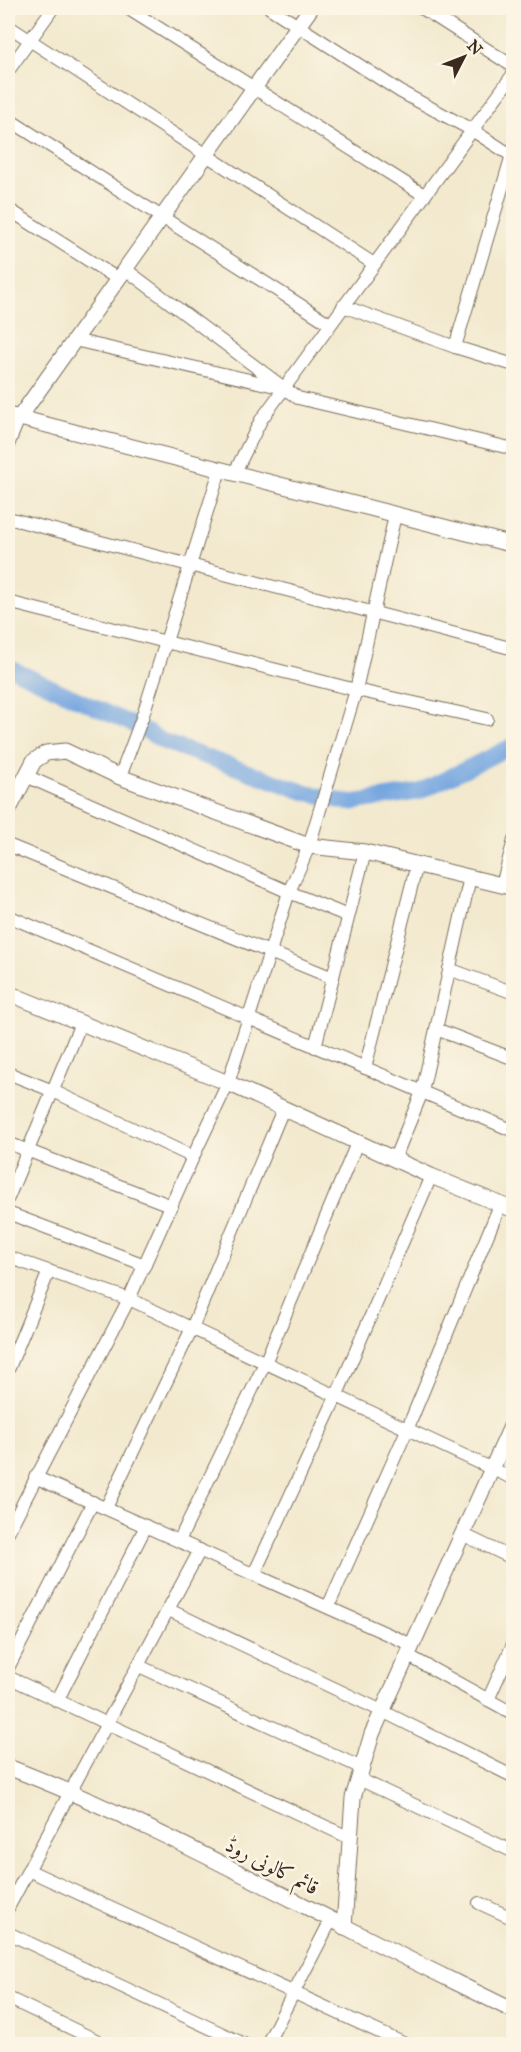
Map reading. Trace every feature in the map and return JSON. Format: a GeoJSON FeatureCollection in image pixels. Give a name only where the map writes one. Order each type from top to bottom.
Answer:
{"type":"FeatureCollection","features":[{"type":"Feature","properties":{"kind":"street"},"geometry":{"type":"LineString","coordinates":[[8,71],[53,8]]}},
{"type":"Feature","properties":{"kind":"street"},"geometry":{"type":"LineString","coordinates":[[127,8],[424,195]]}},
{"type":"Feature","properties":{"kind":"street"},"geometry":{"type":"LineString","coordinates":[[270,8],[401,92],[513,154],[455,347]]}},
{"type":"Feature","properties":{"kind":"street"},"geometry":{"type":"LineString","coordinates":[[8,445],[13,417],[74,340],[311,8]]}},
{"type":"Feature","properties":{"kind":"street"},"geometry":{"type":"LineString","coordinates":[[422,8],[513,67]]}},
{"type":"Feature","properties":{"kind":"street"},"geometry":{"type":"LineString","coordinates":[[8,26],[374,264]]}},
{"type":"Feature","properties":{"kind":"street"},"geometry":{"type":"LineString","coordinates":[[120,777],[142,718],[189,565],[227,472],[261,420],[513,73]]}},
{"type":"Feature","properties":{"kind":"street"},"geometry":{"type":"LineString","coordinates":[[8,119],[330,324]]}},
{"type":"Feature","properties":{"kind":"street"},"geometry":{"type":"LineString","coordinates":[[8,209],[121,274],[298,398],[513,449]]}},
{"type":"Feature","properties":{"kind":"street"},"geometry":{"type":"LineString","coordinates":[[344,306],[455,347],[513,365]]}},
{"type":"Feature","properties":{"kind":"street"},"geometry":{"type":"LineString","coordinates":[[74,340],[284,388]]}},
{"type":"Feature","properties":{"kind":"street"},"geometry":{"type":"LineString","coordinates":[[13,417],[513,545]]}},
{"type":"Feature","properties":{"kind":"street"},"geometry":{"type":"LineString","coordinates":[[8,1532],[129,1299],[228,1083],[289,892],[309,846],[356,690],[395,515]]}},
{"type":"Feature","properties":{"kind":"street"},"geometry":{"type":"LineString","coordinates":[[8,518],[513,649]]}},
{"type":"Feature","properties":{"kind":"street"},"geometry":{"type":"LineString","coordinates":[[8,602],[356,690],[487,719]]}},
{"type":"Feature","properties":{"kind":"street"},"geometry":{"type":"LineString","coordinates":[[8,811],[34,761],[46,753],[65,752],[120,777],[309,846],[365,852],[508,887],[513,840]]}},
{"type":"Feature","properties":{"kind":"street"},"geometry":{"type":"LineString","coordinates":[[26,776],[348,916]]}},
{"type":"Feature","properties":{"kind":"street"},"geometry":{"type":"LineString","coordinates":[[8,845],[333,978]]}},
{"type":"Feature","properties":{"kind":"street"},"geometry":{"type":"LineString","coordinates":[[315,1047],[365,852]]}},
{"type":"Feature","properties":{"kind":"street"},"geometry":{"type":"LineString","coordinates":[[365,1068],[417,864]]}},
{"type":"Feature","properties":{"kind":"street"},"geometry":{"type":"LineString","coordinates":[[394,1160],[422,1092],[470,877]]}},
{"type":"Feature","properties":{"kind":"street"},"geometry":{"type":"LineString","coordinates":[[8,916],[513,1131]]}},
{"type":"Feature","properties":{"kind":"street"},"geometry":{"type":"LineString","coordinates":[[449,969],[513,993]]}},
{"type":"Feature","properties":{"kind":"street"},"geometry":{"type":"LineString","coordinates":[[8,993],[228,1083],[394,1160],[507,1208],[328,1607]]}},
{"type":"Feature","properties":{"kind":"street"},"geometry":{"type":"LineString","coordinates":[[8,1198],[81,1023]]}},
{"type":"Feature","properties":{"kind":"street"},"geometry":{"type":"LineString","coordinates":[[436,1029],[513,1059]]}},
{"type":"Feature","properties":{"kind":"street"},"geometry":{"type":"LineString","coordinates":[[8,1073],[193,1156]]}},
{"type":"Feature","properties":{"kind":"street"},"geometry":{"type":"LineString","coordinates":[[106,1508],[192,1328],[283,1109]]}},
{"type":"Feature","properties":{"kind":"street"},"geometry":{"type":"LineString","coordinates":[[8,1143],[172,1206]]}},
{"type":"Feature","properties":{"kind":"street"},"geometry":{"type":"LineString","coordinates":[[179,1541],[265,1363],[357,1143]]}},
{"type":"Feature","properties":{"kind":"street"},"geometry":{"type":"LineString","coordinates":[[254,1574],[336,1396],[431,1176]]}},
{"type":"Feature","properties":{"kind":"street"},"geometry":{"type":"LineString","coordinates":[[8,1213],[145,1264]]}},
{"type":"Feature","properties":{"kind":"street"},"geometry":{"type":"LineString","coordinates":[[8,1257],[129,1299],[513,1479]]}},
{"type":"Feature","properties":{"kind":"street"},"geometry":{"type":"LineString","coordinates":[[8,1370],[49,1271]]}},
{"type":"Feature","properties":{"kind":"street"},"geometry":{"type":"LineString","coordinates":[[267,2044],[294,1993],[338,1923],[353,1798],[372,1734],[513,1420]]}},
{"type":"Feature","properties":{"kind":"street"},"geometry":{"type":"LineString","coordinates":[[35,1477],[328,1607],[410,1650],[513,1714]]}},
{"type":"Feature","properties":{"kind":"street"},"geometry":{"type":"LineString","coordinates":[[8,1668],[93,1502]]}},
{"type":"Feature","properties":{"kind":"street"},"geometry":{"type":"LineString","coordinates":[[57,1701],[146,1526]]}},
{"type":"Feature","properties":{"kind":"street"},"geometry":{"type":"LineString","coordinates":[[462,1534],[513,1559]]}},
{"type":"Feature","properties":{"kind":"street"},"geometry":{"type":"LineString","coordinates":[[8,1908],[200,1550]]}},
{"type":"Feature","properties":{"kind":"street"},"geometry":{"type":"LineString","coordinates":[[169,1610],[382,1711],[513,1777]]}},
{"type":"Feature","properties":{"kind":"street"},"geometry":{"type":"LineString","coordinates":[[488,1700],[513,1642]]}},
{"type":"Feature","properties":{"kind":"street"},"geometry":{"type":"LineString","coordinates":[[139,1666],[361,1773],[513,1852]]}},
{"type":"Feature","properties":{"kind":"street"},"geometry":{"type":"LineString","coordinates":[[8,1677],[350,1838]]}},
{"type":"Feature","properties":{"kind":"street","name":"قائم کالونی روڈ"},"geometry":{"type":"LineString","coordinates":[[8,1767],[71,1791],[160,1831],[513,2011]]}},
{"type":"Feature","properties":{"kind":"street"},"geometry":{"type":"LineString","coordinates":[[28,1870],[405,2044]]}},
{"type":"Feature","properties":{"kind":"street"},"geometry":{"type":"LineString","coordinates":[[479,1904],[513,1919]]}},
{"type":"Feature","properties":{"kind":"street"},"geometry":{"type":"LineString","coordinates":[[8,1933],[244,2044]]}},
{"type":"Feature","properties":{"kind":"street"},"geometry":{"type":"LineString","coordinates":[[8,1998],[104,2044]]}},
{"type":"Feature","properties":{"kind":"waterway"},"geometry":{"type":"LineString","coordinates":[[8,667],[144,730],[164,742],[304,792],[349,803],[419,792],[514,745]]}}]}
